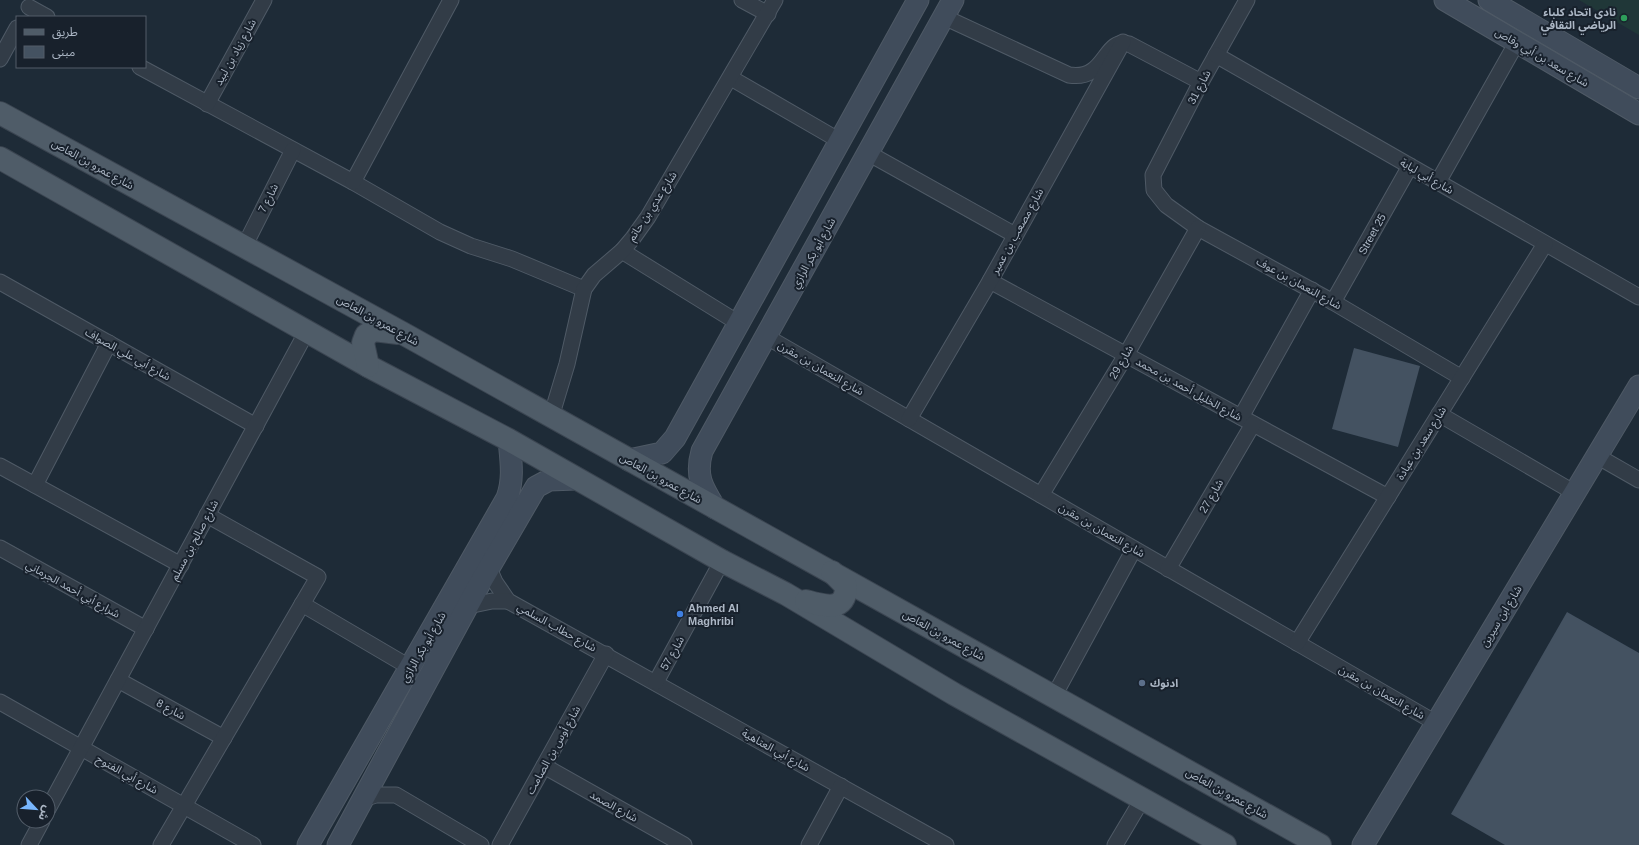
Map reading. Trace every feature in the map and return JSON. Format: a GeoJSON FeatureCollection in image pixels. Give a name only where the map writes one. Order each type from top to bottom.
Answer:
{"type":"FeatureCollection","features":[{"type":"Feature","properties":{"kind":"main road","name":"شارع عمرو بن العاص"},"geometry":{"type":"LineString","coordinates":[[0,114],[404,334],[1320,845]]}},
{"type":"Feature","properties":{"kind":"main road"},"geometry":{"type":"LineString","coordinates":[[0,158],[368,366],[509,440],[722,561],[786,594],[954,694],[1225,845]]}},
{"type":"Feature","properties":{"kind":"main road"},"geometry":{"type":"LineString","coordinates":[[368,366],[363,343],[366,334],[374,330],[404,334]]}},
{"type":"Feature","properties":{"kind":"main road"},"geometry":{"type":"LineString","coordinates":[[786,594],[823,606],[835,606],[842,602],[846,594],[846,586],[831,571]]}},
{"type":"Feature","properties":{"kind":"street","name":"شارع زياد بن لبيد"},"geometry":{"type":"LineString","coordinates":[[207,104],[264,0]]}},
{"type":"Feature","properties":{"kind":"street"},"geometry":{"type":"LineString","coordinates":[[353,182],[451,0]]}},
{"type":"Feature","properties":{"kind":"street"},"geometry":{"type":"LineString","coordinates":[[742,0],[768,14]]}},
{"type":"Feature","properties":{"kind":"street","name":"شارع عدي بن حاتم"},"geometry":{"type":"LineString","coordinates":[[551,417],[567,364],[584,289],[594,275],[622,251],[648,216],[731,78],[775,0]]}},
{"type":"Feature","properties":{"kind":"street"},"geometry":{"type":"LineString","coordinates":[[629,460],[662,453],[675,438],[740,324],[918,0]]}},
{"type":"Feature","properties":{"kind":"street","name":"شارع 31"},"geometry":{"type":"LineString","coordinates":[[1153,174],[1201,82],[1247,0]]}},
{"type":"Feature","properties":{"kind":"street","name":"شارع سعد بن أبي وقاص"},"geometry":{"type":"LineString","coordinates":[[1445,0],[1639,114]]}},
{"type":"Feature","properties":{"kind":"street","name":"شارع سعد بن أبي وقاص"},"geometry":{"type":"LineString","coordinates":[[1489,0],[1639,88]]}},
{"type":"Feature","properties":{"kind":"street"},"geometry":{"type":"LineString","coordinates":[[28,8],[45,16]]}},
{"type":"Feature","properties":{"kind":"street"},"geometry":{"type":"LineString","coordinates":[[949,9],[1069,75],[1079,76],[1089,74],[1098,67],[1114,46],[1123,42],[1201,82]]}},
{"type":"Feature","properties":{"kind":"street","name":"شارع أبو بكر الرازي"},"geometry":{"type":"LineString","coordinates":[[715,508],[702,487],[699,474],[698,464],[702,451],[949,9]]}},
{"type":"Feature","properties":{"kind":"street"},"geometry":{"type":"LineString","coordinates":[[0,58],[16,30]]}},
{"type":"Feature","properties":{"kind":"street","name":"شارع مصعب بن عمير"},"geometry":{"type":"LineString","coordinates":[[909,419],[990,281],[1123,42]]}},
{"type":"Feature","properties":{"kind":"street"},"geometry":{"type":"LineString","coordinates":[[1438,182],[1517,42]]}},
{"type":"Feature","properties":{"kind":"street","name":"شارع أبي لبابة"},"geometry":{"type":"LineString","coordinates":[[1216,55],[1639,297]]}},
{"type":"Feature","properties":{"kind":"street"},"geometry":{"type":"LineString","coordinates":[[142,68],[353,182],[440,232],[471,246],[512,259],[584,289]]}},
{"type":"Feature","properties":{"kind":"street"},"geometry":{"type":"LineString","coordinates":[[731,78],[840,141]]}},
{"type":"Feature","properties":{"kind":"street","name":"شارع 7"},"geometry":{"type":"LineString","coordinates":[[244,247],[293,150]]}},
{"type":"Feature","properties":{"kind":"street"},"geometry":{"type":"LineString","coordinates":[[868,153],[1015,236]]}},
{"type":"Feature","properties":{"kind":"street","name":"Street 25"},"geometry":{"type":"LineString","coordinates":[[1334,302],[1410,166]]}},
{"type":"Feature","properties":{"kind":"street","name":"شارع النعمان بن عوف"},"geometry":{"type":"LineString","coordinates":[[1153,174],[1154,190],[1166,205],[1198,228],[1334,302],[1462,378]]}},
{"type":"Feature","properties":{"kind":"street","name":"شارع 29"},"geometry":{"type":"LineString","coordinates":[[1042,496],[1126,355],[1198,228]]}},
{"type":"Feature","properties":{"kind":"street","name":"شارع سعد بن عبادة"},"geometry":{"type":"LineString","coordinates":[[1297,643],[1545,244]]}},
{"type":"Feature","properties":{"kind":"street"},"geometry":{"type":"LineString","coordinates":[[622,251],[740,324]]}},
{"type":"Feature","properties":{"kind":"street","name":"شارع الخليل أحمد بن محمد"},"geometry":{"type":"LineString","coordinates":[[990,281],[1388,497]]}},
{"type":"Feature","properties":{"kind":"street","name":"شارع أبي علي الصواف"},"geometry":{"type":"LineString","coordinates":[[0,282],[256,426]]}},
{"type":"Feature","properties":{"kind":"street","name":"شارع 27"},"geometry":{"type":"LineString","coordinates":[[1168,569],[1247,421],[1312,290]]}},
{"type":"Feature","properties":{"kind":"street","name":"شارع صالح بن مسلم"},"geometry":{"type":"LineString","coordinates":[[56,794],[307,331]]}},
{"type":"Feature","properties":{"kind":"street","name":"شارع النعمان بن مقرن"},"geometry":{"type":"LineString","coordinates":[[767,337],[1436,723]]}},
{"type":"Feature","properties":{"kind":"street"},"geometry":{"type":"LineString","coordinates":[[35,485],[109,343]]}},
{"type":"Feature","properties":{"kind":"street","name":"شارع ابن سيرين"},"geometry":{"type":"LineString","coordinates":[[1363,845],[1639,386]]}},
{"type":"Feature","properties":{"kind":"street"},"geometry":{"type":"LineString","coordinates":[[1439,414],[1575,493]]}},
{"type":"Feature","properties":{"kind":"street","name":"شارع أبو بكر الرازي"},"geometry":{"type":"LineString","coordinates":[[308,845],[411,668],[507,498],[511,486],[512,462],[509,440]]}},
{"type":"Feature","properties":{"kind":"street"},"geometry":{"type":"LineString","coordinates":[[1597,456],[1639,480]]}},
{"type":"Feature","properties":{"kind":"street"},"geometry":{"type":"LineString","coordinates":[[0,466],[180,565]]}},
{"type":"Feature","properties":{"kind":"street","name":"شارع أبو بكر الرازي"},"geometry":{"type":"LineString","coordinates":[[338,845],[489,568],[536,487],[549,480],[576,478]]}},
{"type":"Feature","properties":{"kind":"street"},"geometry":{"type":"LineString","coordinates":[[162,845],[318,577],[207,515]]}},
{"type":"Feature","properties":{"kind":"street","name":"شرارع أبي أحمد الجرماني"},"geometry":{"type":"LineString","coordinates":[[0,548],[146,629]]}},
{"type":"Feature","properties":{"kind":"street"},"geometry":{"type":"LineString","coordinates":[[1054,696],[1134,549]]}},
{"type":"Feature","properties":{"kind":"street","name":"شارع 57"},"geometry":{"type":"LineString","coordinates":[[656,682],[722,561]]}},
{"type":"Feature","properties":{"kind":"street"},"geometry":{"type":"LineString","coordinates":[[489,568],[495,582],[508,601]]}},
{"type":"Feature","properties":{"kind":"street"},"geometry":{"type":"LineString","coordinates":[[468,606],[492,601],[508,601]]}},
{"type":"Feature","properties":{"kind":"street","name":"شارع حطاب السلمي"},"geometry":{"type":"LineString","coordinates":[[508,601],[606,654]]}},
{"type":"Feature","properties":{"kind":"street"},"geometry":{"type":"LineString","coordinates":[[302,604],[411,668]]}},
{"type":"Feature","properties":{"kind":"street","name":"شارع أبي العتاهية"},"geometry":{"type":"LineString","coordinates":[[606,654],[946,845]]}},
{"type":"Feature","properties":{"kind":"street","name":"شارع أوس بن الصامت"},"geometry":{"type":"LineString","coordinates":[[500,845],[606,654]]}},
{"type":"Feature","properties":{"kind":"street","name":"شارع 8"},"geometry":{"type":"LineString","coordinates":[[118,680],[224,738]]}},
{"type":"Feature","properties":{"kind":"street","name":"شارع أبي الفتوح"},"geometry":{"type":"LineString","coordinates":[[0,702],[253,845]]}},
{"type":"Feature","properties":{"kind":"street","name":"شارع الصمد"},"geometry":{"type":"LineString","coordinates":[[544,766],[684,845]]}},
{"type":"Feature","properties":{"kind":"street"},"geometry":{"type":"LineString","coordinates":[[380,768],[385,780],[396,795],[481,845]]}},
{"type":"Feature","properties":{"kind":"street"},"geometry":{"type":"LineString","coordinates":[[809,845],[842,786]]}},
{"type":"Feature","properties":{"kind":"street"},"geometry":{"type":"LineString","coordinates":[[363,799],[376,795],[396,795]]}},
{"type":"Feature","properties":{"kind":"street"},"geometry":{"type":"LineString","coordinates":[[1115,845],[1143,798]]}},
{"type":"Feature","properties":{"kind":"street"},"geometry":{"type":"LineString","coordinates":[[29,845],[38,829]]}},
{"type":"Feature","properties":{"kind":"green space","name":"نادي اتحاد كلباء الرياضي الثقافي"},"geometry":{"type":"Polygon","coordinates":[[[1579,0],[1639,0],[1639,35],[1579,0]]]}},
{"type":"Feature","properties":{"kind":"building"},"geometry":{"type":"Polygon","coordinates":[[[1354,348],[1420,366],[1398,447],[1332,429],[1354,348]]]}},
{"type":"Feature","properties":{"kind":"building"},"geometry":{"type":"Polygon","coordinates":[[[1567,612],[1639,653],[1639,845],[1505,845],[1451,814],[1567,612]]]}},
{"type":"Feature","properties":{"kind":"place","name":"نادي اتحاد كلباء الرياضي الثقافي"},"geometry":{"type":"Point","coordinates":[1624,18]}},
{"type":"Feature","properties":{"kind":"place","name":"Ahmed Al Maghribi"},"geometry":{"type":"Point","coordinates":[680,614]}},
{"type":"Feature","properties":{"kind":"place","name":"ادنوك"},"geometry":{"type":"Point","coordinates":[1142,683]}}]}
